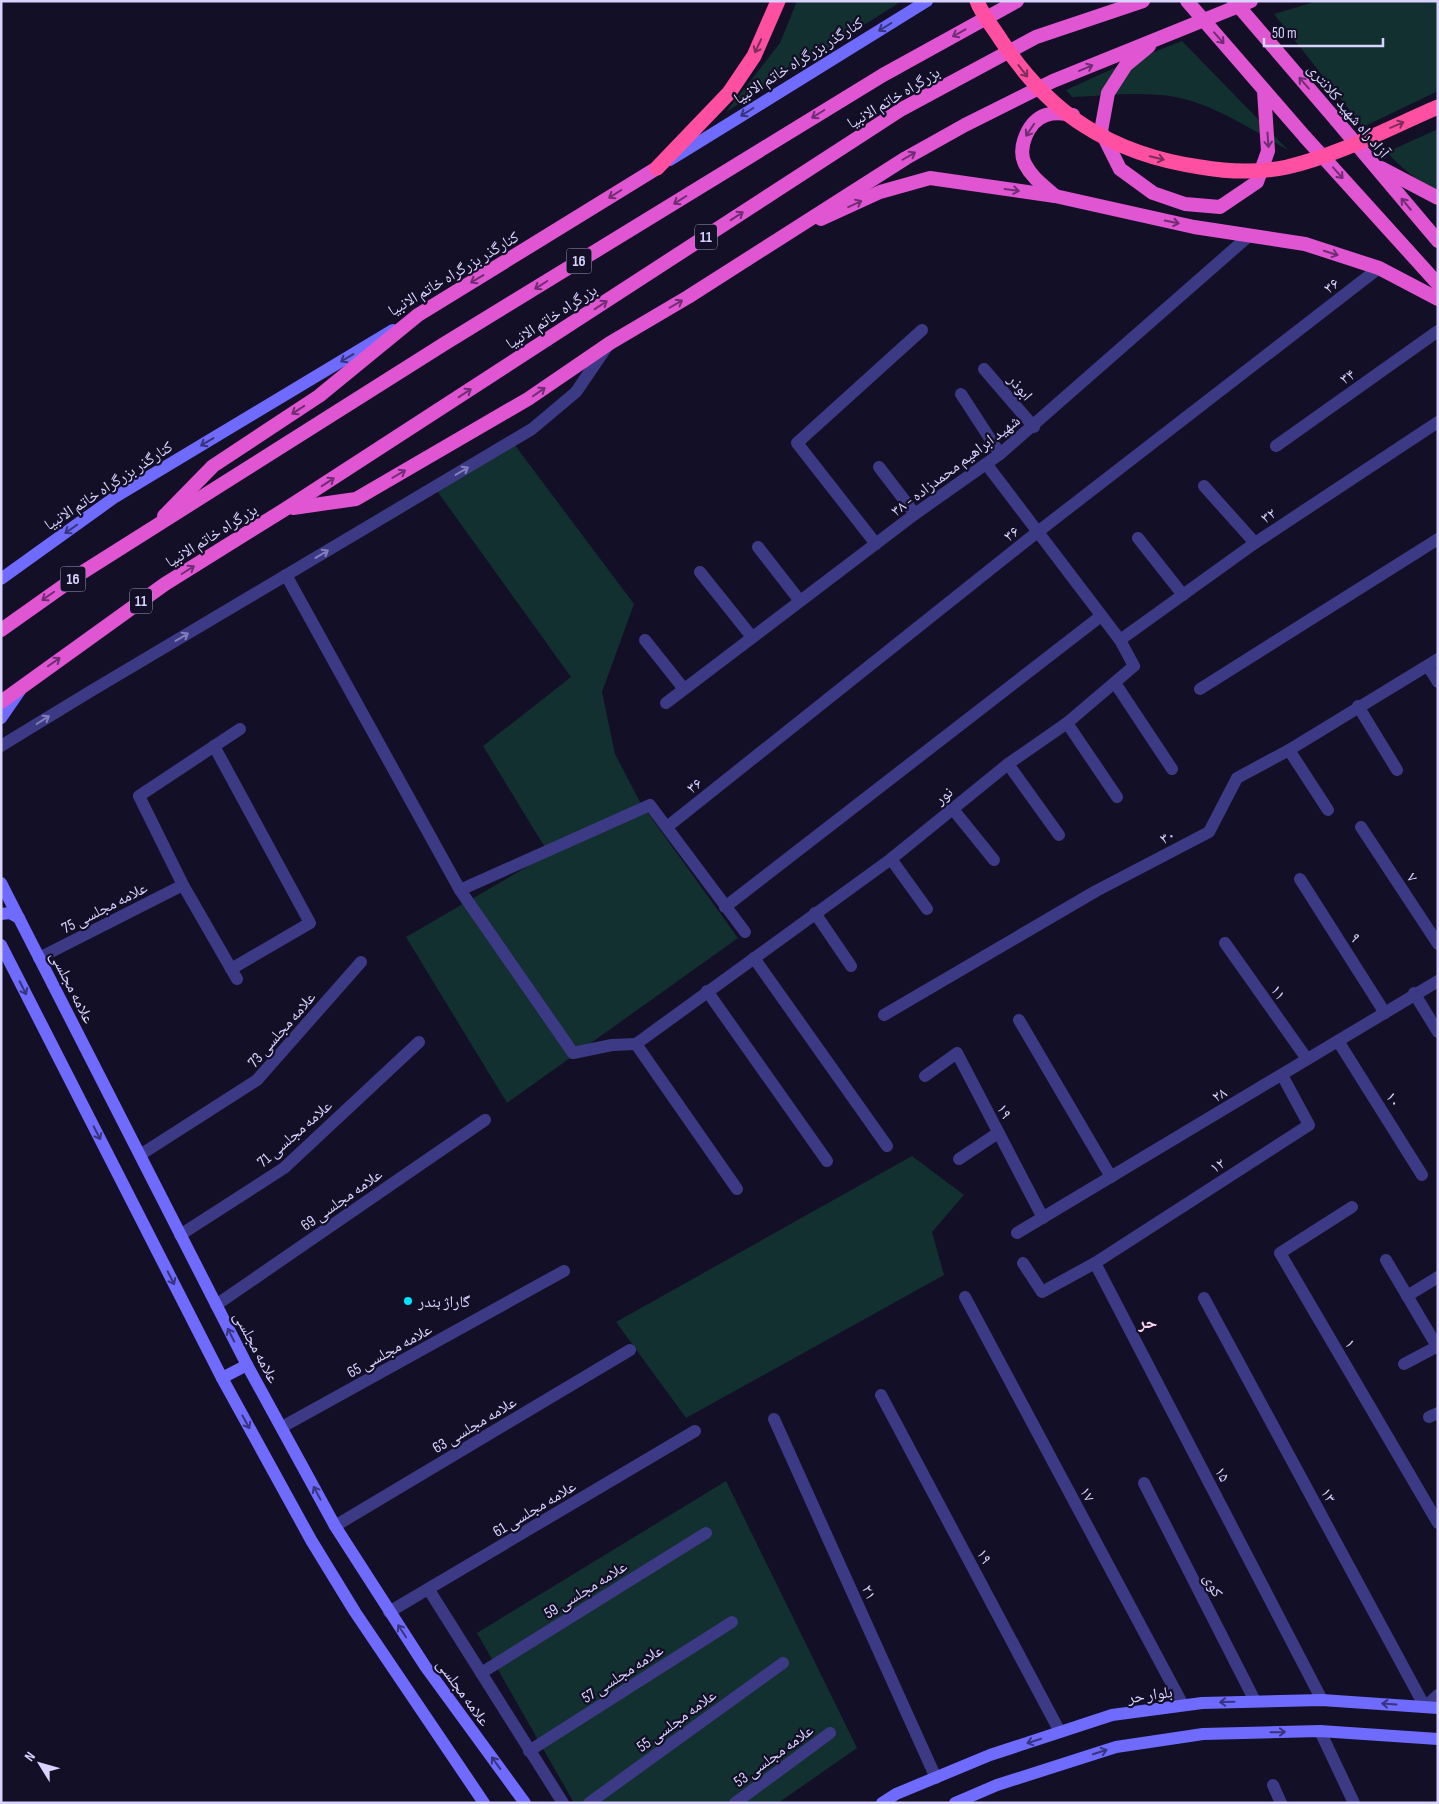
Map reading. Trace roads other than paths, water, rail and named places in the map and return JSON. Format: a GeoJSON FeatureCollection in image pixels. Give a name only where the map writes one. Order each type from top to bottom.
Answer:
{"type":"FeatureCollection","features":[{"type":"Feature","properties":{"kind":"highway"},"geometry":{"type":"LineString","coordinates":[[657,168],[730,92],[754,56],[778,1]]}},
{"type":"Feature","properties":{"kind":"highway"},"geometry":{"type":"LineString","coordinates":[[977,1],[1024,73],[1051,101],[1096,134],[1135,153],[1184,165],[1236,173],[1286,167],[1330,154],[1438,107]]}},
{"type":"Feature","properties":{"kind":"highway","name":"بزرگراه خاتم الانبیا"},"geometry":{"type":"LineString","coordinates":[[1,630],[83,572],[148,533],[453,339],[883,74],[1017,1]]}},
{"type":"Feature","properties":{"kind":"highway","name":"بزرگراه خاتم الانبیا"},"geometry":{"type":"LineString","coordinates":[[1,702],[165,584],[287,508],[902,109],[1036,37],[1143,1]]}},
{"type":"Feature","properties":{"kind":"highway"},"geometry":{"type":"LineString","coordinates":[[1188,1],[1264,91],[1438,284]]}},
{"type":"Feature","properties":{"kind":"highway","name":"آزاد راه شهید کلانتری"},"geometry":{"type":"LineString","coordinates":[[1234,1],[1438,241]]}},
{"type":"Feature","properties":{"kind":"highway"},"geometry":{"type":"LineString","coordinates":[[287,508],[356,499],[528,399],[610,343],[688,297],[906,158],[965,125],[1053,81],[1251,1]]}},
{"type":"Feature","properties":{"kind":"highway"},"geometry":{"type":"LineString","coordinates":[[1101,131],[1108,93],[1126,65],[1160,37]]}},
{"type":"Feature","properties":{"kind":"highway"},"geometry":{"type":"LineString","coordinates":[[1055,196],[1036,180],[1024,163],[1023,142],[1031,127],[1044,115],[1059,112],[1083,117],[1101,131],[1120,169],[1153,193],[1185,204],[1220,207],[1257,182],[1268,152],[1264,91]]}},
{"type":"Feature","properties":{"kind":"highway"},"geometry":{"type":"LineString","coordinates":[[1372,163],[1438,198]]}},
{"type":"Feature","properties":{"kind":"highway","name":"کنارگذر بزرگراه خاتم الانبیا"},"geometry":{"type":"LineString","coordinates":[[418,314],[657,168]]}},
{"type":"Feature","properties":{"kind":"highway"},"geometry":{"type":"LineString","coordinates":[[794,229],[829,216],[880,192],[930,178],[1055,196],[1194,227],[1304,244],[1379,268],[1438,299]]}},
{"type":"Feature","properties":{"kind":"highway","name":"16"},"geometry":{"type":"LineString","coordinates":[[148,533],[213,466],[319,396],[418,314]]}},
{"type":"Feature","properties":{"kind":"main road","name":"کنارگذر بزرگراه خاتم الانبیا"},"geometry":{"type":"LineString","coordinates":[[657,168],[927,1]]}},
{"type":"Feature","properties":{"kind":"main road","name":"کنارگذر بزرگراه خاتم الانبیا"},"geometry":{"type":"LineString","coordinates":[[1,579],[115,497],[418,314]]}},
{"type":"Feature","properties":{"kind":"main road"},"geometry":{"type":"LineString","coordinates":[[1,718],[25,683]]}},
{"type":"Feature","properties":{"kind":"main road","name":"علامه مجلسی"},"geometry":{"type":"LineString","coordinates":[[1,883],[246,1365],[335,1526],[425,1666],[525,1803]]}},
{"type":"Feature","properties":{"kind":"main road"},"geometry":{"type":"LineString","coordinates":[[1,914],[10,913],[19,918]]}},
{"type":"Feature","properties":{"kind":"main road"},"geometry":{"type":"LineString","coordinates":[[1,945],[222,1378],[310,1540],[355,1612],[484,1803]]}},
{"type":"Feature","properties":{"kind":"main road"},"geometry":{"type":"LineString","coordinates":[[222,1378],[246,1365]]}},
{"type":"Feature","properties":{"kind":"main road","name":"بلوار حر"},"geometry":{"type":"LineString","coordinates":[[882,1803],[896,1794],[990,1755],[1112,1715],[1202,1702],[1322,1700],[1432,1707]]}},
{"type":"Feature","properties":{"kind":"main road"},"geometry":{"type":"LineString","coordinates":[[955,1803],[997,1785],[1116,1746],[1203,1734],[1320,1732],[1438,1739]]}},
{"type":"Feature","properties":{"kind":"street","name":"شهید ابراهیم محمدزاده - ۳۸"},"geometry":{"type":"LineString","coordinates":[[666,703],[915,514],[987,465],[1250,236]]}},
{"type":"Feature","properties":{"kind":"street","name":"۳۶"},"geometry":{"type":"LineString","coordinates":[[667,827],[1038,532],[1379,268]]}},
{"type":"Feature","properties":{"kind":"street"},"geometry":{"type":"LineString","coordinates":[[876,544],[798,443],[922,330]]}},
{"type":"Feature","properties":{"kind":"street","name":"۳۴"},"geometry":{"type":"LineString","coordinates":[[1276,446],[1438,331]]}},
{"type":"Feature","properties":{"kind":"street"},"geometry":{"type":"LineString","coordinates":[[1,746],[532,430],[576,392],[610,343]]}},
{"type":"Feature","properties":{"kind":"street","name":"ابوذر"},"geometry":{"type":"LineString","coordinates":[[984,369],[1034,426]]}},
{"type":"Feature","properties":{"kind":"street"},"geometry":{"type":"LineString","coordinates":[[961,394],[1000,454]]}},
{"type":"Feature","properties":{"kind":"street","name":"۳۲"},"geometry":{"type":"LineString","coordinates":[[1120,640],[1255,543],[1438,422]]}},
{"type":"Feature","properties":{"kind":"street","name":"نور"},"geometry":{"type":"LineString","coordinates":[[636,1044],[890,859],[1008,764],[1067,723],[1134,666],[1120,640],[987,465]]}},
{"type":"Feature","properties":{"kind":"street"},"geometry":{"type":"LineString","coordinates":[[879,467],[915,514]]}},
{"type":"Feature","properties":{"kind":"street"},"geometry":{"type":"LineString","coordinates":[[1204,486],[1255,543]]}},
{"type":"Feature","properties":{"kind":"street"},"geometry":{"type":"LineString","coordinates":[[1138,538],[1182,595]]}},
{"type":"Feature","properties":{"kind":"street"},"geometry":{"type":"LineString","coordinates":[[1200,689],[1438,539]]}},
{"type":"Feature","properties":{"kind":"street"},"geometry":{"type":"LineString","coordinates":[[758,547],[800,601]]}},
{"type":"Feature","properties":{"kind":"street"},"geometry":{"type":"LineString","coordinates":[[700,572],[752,638]]}},
{"type":"Feature","properties":{"kind":"street"},"geometry":{"type":"LineString","coordinates":[[286,575],[460,890],[573,1053],[612,1045],[636,1044],[737,1189]]}},
{"type":"Feature","properties":{"kind":"street"},"geometry":{"type":"LineString","coordinates":[[725,907],[1101,616]]}},
{"type":"Feature","properties":{"kind":"street"},"geometry":{"type":"LineString","coordinates":[[645,640],[684,689]]}},
{"type":"Feature","properties":{"kind":"street"},"geometry":{"type":"LineString","coordinates":[[1433,662],[1438,682]]}},
{"type":"Feature","properties":{"kind":"street","name":"۳۰"},"geometry":{"type":"LineString","coordinates":[[884,1015],[1096,891],[1210,832],[1237,778],[1289,750],[1358,706],[1433,662]]}},
{"type":"Feature","properties":{"kind":"street"},"geometry":{"type":"LineString","coordinates":[[1115,683],[1172,768]]}},
{"type":"Feature","properties":{"kind":"street"},"geometry":{"type":"LineString","coordinates":[[1358,706],[1398,770]]}},
{"type":"Feature","properties":{"kind":"street"},"geometry":{"type":"LineString","coordinates":[[1067,723],[1117,797]]}},
{"type":"Feature","properties":{"kind":"street"},"geometry":{"type":"LineString","coordinates":[[214,746],[310,923],[234,974],[183,885],[139,796],[214,746],[240,729]]}},
{"type":"Feature","properties":{"kind":"street"},"geometry":{"type":"LineString","coordinates":[[1289,750],[1328,810]]}},
{"type":"Feature","properties":{"kind":"street"},"geometry":{"type":"LineString","coordinates":[[1008,764],[1059,835]]}},
{"type":"Feature","properties":{"kind":"street"},"geometry":{"type":"LineString","coordinates":[[460,890],[650,805],[745,932]]}},
{"type":"Feature","properties":{"kind":"street"},"geometry":{"type":"LineString","coordinates":[[952,808],[994,860]]}},
{"type":"Feature","properties":{"kind":"street","name":"۷"},"geometry":{"type":"LineString","coordinates":[[1361,827],[1438,944]]}},
{"type":"Feature","properties":{"kind":"street"},"geometry":{"type":"LineString","coordinates":[[890,859],[927,909]]}},
{"type":"Feature","properties":{"kind":"street","name":"۹"},"geometry":{"type":"LineString","coordinates":[[1300,879],[1385,1013]]}},
{"type":"Feature","properties":{"kind":"street","name":"علامه مجلسی 75"},"geometry":{"type":"LineString","coordinates":[[39,958],[183,885]]}},
{"type":"Feature","properties":{"kind":"street"},"geometry":{"type":"LineString","coordinates":[[815,913],[851,966]]}},
{"type":"Feature","properties":{"kind":"street","name":"۱۱"},"geometry":{"type":"LineString","coordinates":[[1225,943],[1307,1060]]}},
{"type":"Feature","properties":{"kind":"street"},"geometry":{"type":"LineString","coordinates":[[754,958],[887,1146]]}},
{"type":"Feature","properties":{"kind":"street","name":"علامه مجلسی 73"},"geometry":{"type":"LineString","coordinates":[[140,1155],[257,1080],[361,962]]}},
{"type":"Feature","properties":{"kind":"street","name":"۲۸"},"geometry":{"type":"LineString","coordinates":[[1017,1234],[1385,1013],[1414,993],[1438,981]]}},
{"type":"Feature","properties":{"kind":"street"},"geometry":{"type":"LineString","coordinates":[[707,991],[827,1161]]}},
{"type":"Feature","properties":{"kind":"street"},"geometry":{"type":"LineString","coordinates":[[1414,993],[1438,1032]]}},
{"type":"Feature","properties":{"kind":"street"},"geometry":{"type":"LineString","coordinates":[[1019,1020],[1111,1177]]}},
{"type":"Feature","properties":{"kind":"street","name":"۱۰"},"geometry":{"type":"LineString","coordinates":[[1338,1040],[1422,1175]]}},
{"type":"Feature","properties":{"kind":"street","name":"علامه مجلسی 71"},"geometry":{"type":"LineString","coordinates":[[180,1235],[284,1168],[418,1042]]}},
{"type":"Feature","properties":{"kind":"street","name":"۱۹"},"geometry":{"type":"LineString","coordinates":[[925,1076],[957,1053],[1043,1218]]}},
{"type":"Feature","properties":{"kind":"street","name":"۱۲"},"geometry":{"type":"LineString","coordinates":[[1095,1264],[1309,1125],[1282,1075]]}},
{"type":"Feature","properties":{"kind":"street","name":"علامه مجلسی 69"},"geometry":{"type":"LineString","coordinates":[[216,1305],[485,1120]]}},
{"type":"Feature","properties":{"kind":"street"},"geometry":{"type":"LineString","coordinates":[[959,1158],[998,1132]]}},
{"type":"Feature","properties":{"kind":"street","name":"۱"},"geometry":{"type":"LineString","coordinates":[[1352,1207],[1280,1253],[1438,1523]]}},
{"type":"Feature","properties":{"kind":"street"},"geometry":{"type":"LineString","coordinates":[[1386,1260],[1437,1347],[1404,1364]]}},
{"type":"Feature","properties":{"kind":"street"},"geometry":{"type":"LineString","coordinates":[[1023,1263],[1042,1292],[1095,1264]]}},
{"type":"Feature","properties":{"kind":"street","name":"۱۵"},"geometry":{"type":"LineString","coordinates":[[1095,1264],[1322,1700]]}},
{"type":"Feature","properties":{"kind":"street","name":"علامه مجلسی 65"},"geometry":{"type":"LineString","coordinates":[[282,1428],[564,1272]]}},
{"type":"Feature","properties":{"kind":"street"},"geometry":{"type":"LineString","coordinates":[[1407,1296],[1438,1277]]}},
{"type":"Feature","properties":{"kind":"street","name":"۱۷"},"geometry":{"type":"LineString","coordinates":[[965,1297],[1183,1705]]}},
{"type":"Feature","properties":{"kind":"street","name":"۱۳"},"geometry":{"type":"LineString","coordinates":[[1204,1298],[1432,1707]]}},
{"type":"Feature","properties":{"kind":"street","name":"علامه مجلسی 63"},"geometry":{"type":"LineString","coordinates":[[335,1526],[630,1350]]}},
{"type":"Feature","properties":{"kind":"street","name":"۱۹"},"geometry":{"type":"LineString","coordinates":[[881,1395],[1060,1732]]}},
{"type":"Feature","properties":{"kind":"street","name":"۲۱"},"geometry":{"type":"LineString","coordinates":[[774,1419],[936,1778]]}},
{"type":"Feature","properties":{"kind":"street","name":"علامه مجلسی 61"},"geometry":{"type":"LineString","coordinates":[[389,1612],[695,1432]]}},
{"type":"Feature","properties":{"kind":"street","name":"کوی"},"geometry":{"type":"LineString","coordinates":[[1144,1483],[1255,1701]]}},
{"type":"Feature","properties":{"kind":"street","name":"علامه مجلسی 59"},"geometry":{"type":"LineString","coordinates":[[481,1673],[706,1533]]}},
{"type":"Feature","properties":{"kind":"street"},"geometry":{"type":"LineString","coordinates":[[428,1590],[563,1803]]}},
{"type":"Feature","properties":{"kind":"street","name":"علامه مجلسی 57"},"geometry":{"type":"LineString","coordinates":[[530,1751],[732,1622]]}},
{"type":"Feature","properties":{"kind":"street","name":"علامه مجلسی 55"},"geometry":{"type":"LineString","coordinates":[[589,1803],[783,1663]]}},
{"type":"Feature","properties":{"kind":"street"},"geometry":{"type":"LineString","coordinates":[[1432,1707],[1438,1695]]}},
{"type":"Feature","properties":{"kind":"street"},"geometry":{"type":"LineString","coordinates":[[1320,1732],[1354,1803]]}},
{"type":"Feature","properties":{"kind":"street","name":"علامه مجلسی 53"},"geometry":{"type":"LineString","coordinates":[[735,1803],[830,1733]]}},
{"type":"Feature","properties":{"kind":"street"},"geometry":{"type":"LineString","coordinates":[[1273,1785],[1281,1803]]}},
{"type":"Feature","properties":{"kind":"place","name":"گاراژ بندر"},"geometry":{"type":"Point","coordinates":[408,1301]}},
{"type":"Feature","properties":{"kind":"district","name":"حر"},"geometry":{"type":"Point","coordinates":[1148,1322]}}]}
